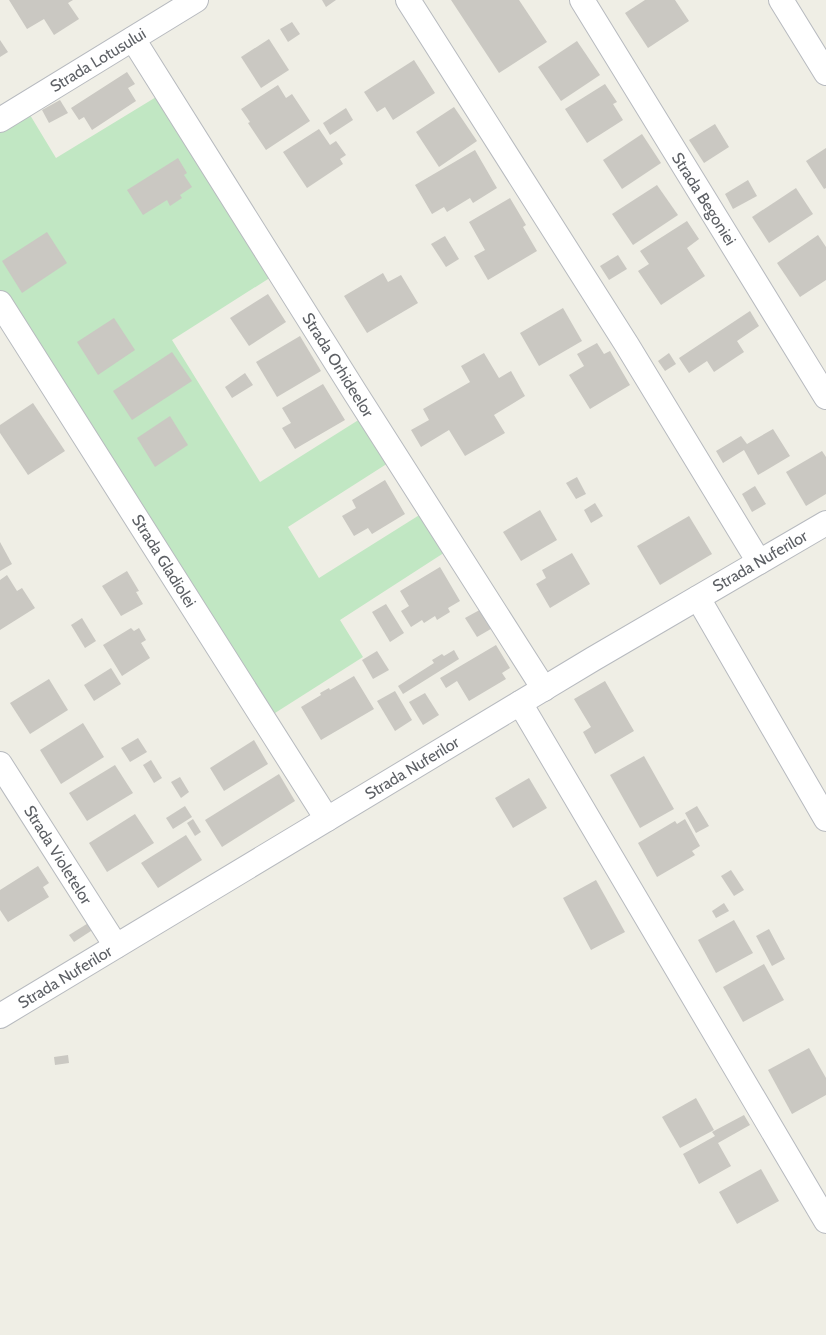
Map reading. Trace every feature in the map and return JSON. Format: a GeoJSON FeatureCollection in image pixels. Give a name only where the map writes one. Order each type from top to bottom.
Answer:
{"type":"FeatureCollection","features":[{"type":"Feature","properties":{"kind":"street","name":"Strada Lotusului"},"geometry":{"type":"LineString","coordinates":[[0,120],[196,0]]}},
{"type":"Feature","properties":{"kind":"street"},"geometry":{"type":"LineString","coordinates":[[408,0],[627,345],[759,562]]}},
{"type":"Feature","properties":{"kind":"street","name":"Strada Begoniei"},"geometry":{"type":"LineString","coordinates":[[582,0],[826,397]]}},
{"type":"Feature","properties":{"kind":"street"},"geometry":{"type":"LineString","coordinates":[[781,0],[826,73]]}},
{"type":"Feature","properties":{"kind":"street","name":"Strada Orhideelor"},"geometry":{"type":"LineString","coordinates":[[133,39],[544,689]]}},
{"type":"Feature","properties":{"kind":"street","name":"Strada Gladiolei"},"geometry":{"type":"LineString","coordinates":[[0,303],[327,819]]}},
{"type":"Feature","properties":{"kind":"street","name":"Strada Nuferilor"},"geometry":{"type":"LineString","coordinates":[[0,1016],[520,703],[826,523]]}},
{"type":"Feature","properties":{"kind":"street"},"geometry":{"type":"LineString","coordinates":[[698,598],[826,819]]}},
{"type":"Feature","properties":{"kind":"street"},"geometry":{"type":"LineString","coordinates":[[520,703],[826,1222]]}},
{"type":"Feature","properties":{"kind":"street","name":"Strada Violetelor"},"geometry":{"type":"LineString","coordinates":[[0,764],[116,946]]}},
{"type":"Feature","properties":{"kind":"green space"},"geometry":{"type":"Polygon","coordinates":[[[166,91],[279,272],[172,340],[260,482],[368,414],[396,458],[288,527],[319,578],[429,509],[453,547],[340,620],[363,657],[264,720],[0,314],[0,120],[24,105],[56,158],[166,91]]]}},
{"type":"Feature","properties":{"kind":"building"},"geometry":{"type":"Polygon","coordinates":[[[9,0],[73,0],[68,3],[79,19],[54,35],[44,19],[27,29],[9,0]]]}},
{"type":"Feature","properties":{"kind":"building"},"geometry":{"type":"Polygon","coordinates":[[[322,0],[336,0],[326,7],[322,0]]]}},
{"type":"Feature","properties":{"kind":"building"},"geometry":{"type":"Polygon","coordinates":[[[451,0],[519,0],[547,42],[499,73],[451,0]]]}},
{"type":"Feature","properties":{"kind":"building"},"geometry":{"type":"Polygon","coordinates":[[[645,0],[675,0],[689,21],[648,48],[625,13],[645,0]]]}},
{"type":"Feature","properties":{"kind":"building"},"geometry":{"type":"Polygon","coordinates":[[[292,22],[300,34],[288,42],[280,29],[292,22]]]}},
{"type":"Feature","properties":{"kind":"building"},"geometry":{"type":"Polygon","coordinates":[[[269,39],[289,70],[261,88],[241,57],[269,39]]]}},
{"type":"Feature","properties":{"kind":"building"},"geometry":{"type":"Polygon","coordinates":[[[0,40],[8,52],[0,57],[0,40]]]}},
{"type":"Feature","properties":{"kind":"building"},"geometry":{"type":"Polygon","coordinates":[[[577,41],[600,75],[561,101],[538,67],[577,41]]]}},
{"type":"Feature","properties":{"kind":"building"},"geometry":{"type":"Polygon","coordinates":[[[414,60],[435,93],[393,120],[385,107],[377,112],[364,92],[414,60]]]}},
{"type":"Feature","properties":{"kind":"building"},"geometry":{"type":"Polygon","coordinates":[[[127,72],[135,84],[128,88],[136,101],[92,130],[84,117],[79,120],[71,108],[127,72]]]}},
{"type":"Feature","properties":{"kind":"building"},"geometry":{"type":"Polygon","coordinates":[[[605,84],[617,102],[613,104],[623,120],[587,143],[565,109],[605,84]]]}},
{"type":"Feature","properties":{"kind":"building"},"geometry":{"type":"Polygon","coordinates":[[[278,85],[286,98],[292,94],[310,121],[266,150],[241,109],[278,85]]]}},
{"type":"Feature","properties":{"kind":"building"},"geometry":{"type":"Polygon","coordinates":[[[60,100],[68,113],[49,123],[42,110],[60,100]]]}},
{"type":"Feature","properties":{"kind":"building"},"geometry":{"type":"Polygon","coordinates":[[[454,107],[477,141],[439,167],[416,132],[454,107]]]}},
{"type":"Feature","properties":{"kind":"building"},"geometry":{"type":"Polygon","coordinates":[[[346,108],[353,120],[330,135],[323,123],[346,108]]]}},
{"type":"Feature","properties":{"kind":"building"},"geometry":{"type":"Polygon","coordinates":[[[715,124],[729,147],[704,163],[689,140],[715,124]]]}},
{"type":"Feature","properties":{"kind":"building"},"geometry":{"type":"Polygon","coordinates":[[[319,129],[330,145],[336,141],[346,155],[340,159],[343,164],[307,188],[283,152],[319,129]]]}},
{"type":"Feature","properties":{"kind":"building"},"geometry":{"type":"Polygon","coordinates":[[[642,134],[661,163],[622,189],[603,160],[642,134]]]}},
{"type":"Feature","properties":{"kind":"building"},"geometry":{"type":"Polygon","coordinates":[[[826,148],[826,188],[824,189],[806,161],[826,148]]]}},
{"type":"Feature","properties":{"kind":"building"},"geometry":{"type":"Polygon","coordinates":[[[475,150],[497,188],[473,203],[470,198],[447,212],[444,207],[432,214],[415,185],[475,150]]]}},
{"type":"Feature","properties":{"kind":"building"},"geometry":{"type":"Polygon","coordinates":[[[178,158],[187,173],[184,175],[192,187],[180,195],[182,198],[170,206],[167,200],[143,215],[127,190],[178,158]]]}},
{"type":"Feature","properties":{"kind":"building"},"geometry":{"type":"Polygon","coordinates":[[[748,180],[757,196],[733,209],[725,194],[748,180]]]}},
{"type":"Feature","properties":{"kind":"building"},"geometry":{"type":"Polygon","coordinates":[[[657,185],[678,215],[633,245],[612,214],[657,185]]]}},
{"type":"Feature","properties":{"kind":"building"},"geometry":{"type":"Polygon","coordinates":[[[796,188],[813,214],[769,243],[752,217],[796,188]]]}},
{"type":"Feature","properties":{"kind":"building"},"geometry":{"type":"Polygon","coordinates":[[[510,198],[526,225],[523,227],[537,251],[488,280],[474,256],[485,250],[469,222],[510,198]]]}},
{"type":"Feature","properties":{"kind":"building"},"geometry":{"type":"Polygon","coordinates":[[[687,221],[699,239],[687,248],[705,276],[661,305],[638,271],[649,264],[640,251],[687,221]]]}},
{"type":"Feature","properties":{"kind":"building"},"geometry":{"type":"Polygon","coordinates":[[[47,232],[67,263],[22,293],[2,261],[47,232]]]}},
{"type":"Feature","properties":{"kind":"building"},"geometry":{"type":"Polygon","coordinates":[[[818,235],[826,247],[826,280],[800,297],[777,263],[818,235]]]}},
{"type":"Feature","properties":{"kind":"building"},"geometry":{"type":"Polygon","coordinates":[[[445,236],[459,259],[446,267],[431,244],[445,236]]]}},
{"type":"Feature","properties":{"kind":"building"},"geometry":{"type":"Polygon","coordinates":[[[618,255],[627,269],[609,280],[600,266],[618,255]]]}},
{"type":"Feature","properties":{"kind":"building"},"geometry":{"type":"Polygon","coordinates":[[[383,273],[388,282],[401,275],[418,303],[367,333],[344,296],[383,273]]]}},
{"type":"Feature","properties":{"kind":"building"},"geometry":{"type":"Polygon","coordinates":[[[268,294],[286,322],[249,346],[230,318],[268,294]]]}},
{"type":"Feature","properties":{"kind":"building"},"geometry":{"type":"Polygon","coordinates":[[[563,308],[582,341],[539,366],[520,333],[563,308]]]}},
{"type":"Feature","properties":{"kind":"building"},"geometry":{"type":"Polygon","coordinates":[[[750,311],[759,326],[737,341],[744,352],[714,372],[707,361],[689,373],[679,358],[750,311]]]}},
{"type":"Feature","properties":{"kind":"building"},"geometry":{"type":"Polygon","coordinates":[[[114,318],[135,350],[98,375],[77,342],[114,318]]]}},
{"type":"Feature","properties":{"kind":"building"},"geometry":{"type":"Polygon","coordinates":[[[300,336],[321,371],[277,397],[256,362],[300,336]]]}},
{"type":"Feature","properties":{"kind":"building"},"geometry":{"type":"Polygon","coordinates":[[[597,343],[604,354],[610,351],[630,385],[590,409],[569,375],[584,366],[577,354],[597,343]]]}},
{"type":"Feature","properties":{"kind":"building"},"geometry":{"type":"Polygon","coordinates":[[[172,352],[192,381],[132,420],[113,391],[172,352]]]}},
{"type":"Feature","properties":{"kind":"building"},"geometry":{"type":"Polygon","coordinates":[[[484,353],[499,378],[511,371],[525,396],[494,415],[505,433],[465,456],[449,430],[421,447],[411,430],[429,420],[423,409],[470,382],[461,366],[484,353]]]}},
{"type":"Feature","properties":{"kind":"building"},"geometry":{"type":"Polygon","coordinates":[[[669,353],[676,364],[665,371],[658,361],[669,353]]]}},
{"type":"Feature","properties":{"kind":"building"},"geometry":{"type":"Polygon","coordinates":[[[245,373],[253,385],[232,398],[225,387],[245,373]]]}},
{"type":"Feature","properties":{"kind":"building"},"geometry":{"type":"Polygon","coordinates":[[[323,384],[345,420],[295,449],[282,428],[291,423],[282,408],[323,384]]]}},
{"type":"Feature","properties":{"kind":"building"},"geometry":{"type":"Polygon","coordinates":[[[33,403],[65,451],[28,475],[0,433],[0,425],[33,403]]]}},
{"type":"Feature","properties":{"kind":"building"},"geometry":{"type":"Polygon","coordinates":[[[170,416],[188,445],[155,467],[137,438],[170,416]]]}},
{"type":"Feature","properties":{"kind":"building"},"geometry":{"type":"Polygon","coordinates":[[[773,429],[790,456],[758,475],[744,450],[723,463],[716,451],[741,436],[747,444],[773,429]]]}},
{"type":"Feature","properties":{"kind":"building"},"geometry":{"type":"Polygon","coordinates":[[[822,451],[826,457],[826,494],[806,506],[786,472],[822,451]]]}},
{"type":"Feature","properties":{"kind":"building"},"geometry":{"type":"Polygon","coordinates":[[[577,477],[586,494],[576,499],[566,483],[577,477]]]}},
{"type":"Feature","properties":{"kind":"building"},"geometry":{"type":"Polygon","coordinates":[[[385,480],[405,514],[372,534],[368,528],[354,536],[342,516],[356,508],[352,500],[385,480]]]}},
{"type":"Feature","properties":{"kind":"building"},"geometry":{"type":"Polygon","coordinates":[[[755,486],[766,504],[752,512],[742,494],[755,486]]]}},
{"type":"Feature","properties":{"kind":"building"},"geometry":{"type":"Polygon","coordinates":[[[595,503],[603,516],[591,523],[584,510],[595,503]]]}},
{"type":"Feature","properties":{"kind":"building"},"geometry":{"type":"Polygon","coordinates":[[[540,510],[557,540],[521,561],[503,532],[540,510]]]}},
{"type":"Feature","properties":{"kind":"building"},"geometry":{"type":"Polygon","coordinates":[[[689,516],[712,554],[660,585],[637,546],[689,516]]]}},
{"type":"Feature","properties":{"kind":"building"},"geometry":{"type":"Polygon","coordinates":[[[0,542],[12,564],[0,571],[0,542]]]}},
{"type":"Feature","properties":{"kind":"building"},"geometry":{"type":"Polygon","coordinates":[[[572,553],[590,584],[550,608],[536,584],[546,578],[542,570],[572,553]]]}},
{"type":"Feature","properties":{"kind":"building"},"geometry":{"type":"Polygon","coordinates":[[[440,567],[460,601],[448,608],[450,612],[437,620],[435,616],[424,623],[422,620],[411,627],[401,611],[409,606],[400,591],[440,567]]]}},
{"type":"Feature","properties":{"kind":"building"},"geometry":{"type":"Polygon","coordinates":[[[127,571],[139,591],[136,592],[143,604],[121,616],[102,586],[127,571]]]}},
{"type":"Feature","properties":{"kind":"building"},"geometry":{"type":"Polygon","coordinates":[[[7,575],[17,591],[22,588],[35,608],[0,630],[0,580],[7,575]]]}},
{"type":"Feature","properties":{"kind":"building"},"geometry":{"type":"Polygon","coordinates":[[[386,604],[404,633],[390,642],[372,612],[386,604]]]}},
{"type":"Feature","properties":{"kind":"building"},"geometry":{"type":"Polygon","coordinates":[[[485,607],[496,626],[477,637],[465,618],[485,607]]]}},
{"type":"Feature","properties":{"kind":"building"},"geometry":{"type":"Polygon","coordinates":[[[82,618],[96,641],[85,648],[71,625],[82,618]]]}},
{"type":"Feature","properties":{"kind":"building"},"geometry":{"type":"Polygon","coordinates":[[[131,628],[134,631],[139,628],[146,640],[141,643],[150,658],[122,676],[103,645],[131,628]]]}},
{"type":"Feature","properties":{"kind":"building"},"geometry":{"type":"Polygon","coordinates":[[[496,645],[510,668],[502,673],[506,679],[469,701],[457,681],[446,688],[440,678],[496,645]]]}},
{"type":"Feature","properties":{"kind":"building"},"geometry":{"type":"Polygon","coordinates":[[[454,650],[459,659],[403,694],[398,686],[434,663],[432,660],[454,650]]]}},
{"type":"Feature","properties":{"kind":"building"},"geometry":{"type":"Polygon","coordinates":[[[377,651],[389,670],[373,679],[362,660],[377,651]]]}},
{"type":"Feature","properties":{"kind":"building"},"geometry":{"type":"Polygon","coordinates":[[[111,668],[121,684],[94,701],[84,685],[111,668]]]}},
{"type":"Feature","properties":{"kind":"building"},"geometry":{"type":"Polygon","coordinates":[[[354,676],[374,709],[321,740],[301,707],[321,695],[320,693],[329,688],[330,690],[354,676]]]}},
{"type":"Feature","properties":{"kind":"building"},"geometry":{"type":"Polygon","coordinates":[[[49,679],[68,710],[30,734],[10,703],[49,679]]]}},
{"type":"Feature","properties":{"kind":"building"},"geometry":{"type":"Polygon","coordinates":[[[605,681],[634,731],[595,754],[583,732],[591,727],[574,699],[605,681]]]}},
{"type":"Feature","properties":{"kind":"building"},"geometry":{"type":"Polygon","coordinates":[[[395,691],[412,720],[395,731],[377,701],[395,691]]]}},
{"type":"Feature","properties":{"kind":"building"},"geometry":{"type":"Polygon","coordinates":[[[425,693],[439,715],[423,725],[409,702],[425,693]]]}},
{"type":"Feature","properties":{"kind":"building"},"geometry":{"type":"Polygon","coordinates":[[[83,723],[104,757],[61,784],[40,750],[83,723]]]}},
{"type":"Feature","properties":{"kind":"building"},"geometry":{"type":"Polygon","coordinates":[[[138,738],[147,752],[130,762],[121,748],[138,738]]]}},
{"type":"Feature","properties":{"kind":"building"},"geometry":{"type":"Polygon","coordinates":[[[254,740],[268,764],[224,791],[210,768],[254,740]]]}},
{"type":"Feature","properties":{"kind":"building"},"geometry":{"type":"Polygon","coordinates":[[[644,756],[674,809],[640,828],[610,775],[644,756]]]}},
{"type":"Feature","properties":{"kind":"building"},"geometry":{"type":"Polygon","coordinates":[[[151,760],[162,778],[154,783],[143,765],[151,760]]]}},
{"type":"Feature","properties":{"kind":"building"},"geometry":{"type":"Polygon","coordinates":[[[115,765],[133,793],[87,821],[69,793],[115,765]]]}},
{"type":"Feature","properties":{"kind":"building"},"geometry":{"type":"Polygon","coordinates":[[[279,774],[295,801],[222,847],[205,820],[279,774]]]}},
{"type":"Feature","properties":{"kind":"building"},"geometry":{"type":"Polygon","coordinates":[[[180,777],[189,792],[181,798],[171,782],[180,777]]]}},
{"type":"Feature","properties":{"kind":"building"},"geometry":{"type":"Polygon","coordinates":[[[529,778],[547,808],[513,828],[495,798],[529,778]]]}},
{"type":"Feature","properties":{"kind":"building"},"geometry":{"type":"Polygon","coordinates":[[[185,806],[192,817],[173,829],[166,818],[185,806]]]}},
{"type":"Feature","properties":{"kind":"building"},"geometry":{"type":"Polygon","coordinates":[[[697,806],[709,826],[696,833],[685,813],[697,806]]]}},
{"type":"Feature","properties":{"kind":"building"},"geometry":{"type":"Polygon","coordinates":[[[135,814],[154,843],[107,872],[89,843],[135,814]]]}},
{"type":"Feature","properties":{"kind":"building"},"geometry":{"type":"Polygon","coordinates":[[[193,819],[201,832],[195,836],[187,823],[193,819]]]}},
{"type":"Feature","properties":{"kind":"building"},"geometry":{"type":"Polygon","coordinates":[[[685,819],[700,846],[692,851],[695,855],[657,877],[638,843],[675,821],[677,824],[685,819]]]}},
{"type":"Feature","properties":{"kind":"building"},"geometry":{"type":"Polygon","coordinates":[[[186,835],[202,860],[158,888],[141,863],[186,835]]]}},
{"type":"Feature","properties":{"kind":"building"},"geometry":{"type":"Polygon","coordinates":[[[38,866],[49,883],[43,887],[49,897],[8,922],[0,910],[0,890],[38,866]]]}},
{"type":"Feature","properties":{"kind":"building"},"geometry":{"type":"Polygon","coordinates":[[[731,870],[744,890],[734,896],[721,876],[731,870]]]}},
{"type":"Feature","properties":{"kind":"building"},"geometry":{"type":"Polygon","coordinates":[[[596,880],[625,932],[591,950],[563,898],[596,880]]]}},
{"type":"Feature","properties":{"kind":"building"},"geometry":{"type":"Polygon","coordinates":[[[724,903],[729,911],[716,918],[712,911],[724,903]]]}},
{"type":"Feature","properties":{"kind":"building"},"geometry":{"type":"Polygon","coordinates":[[[734,920],[753,953],[716,973],[698,940],[734,920]]]}},
{"type":"Feature","properties":{"kind":"building"},"geometry":{"type":"Polygon","coordinates":[[[90,922],[94,929],[74,942],[69,935],[90,922]]]}},
{"type":"Feature","properties":{"kind":"building"},"geometry":{"type":"Polygon","coordinates":[[[769,929],[785,959],[772,966],[756,936],[769,929]]]}},
{"type":"Feature","properties":{"kind":"building"},"geometry":{"type":"Polygon","coordinates":[[[764,964],[784,1000],[743,1022],[723,987],[764,964]]]}},
{"type":"Feature","properties":{"kind":"building"},"geometry":{"type":"Polygon","coordinates":[[[809,1048],[826,1078],[826,1095],[792,1114],[768,1070],[809,1048]]]}},
{"type":"Feature","properties":{"kind":"building"},"geometry":{"type":"Polygon","coordinates":[[[68,1055],[69,1063],[55,1065],[54,1057],[68,1055]]]}},
{"type":"Feature","properties":{"kind":"building"},"geometry":{"type":"Polygon","coordinates":[[[696,1098],[714,1130],[680,1148],[662,1117],[696,1098]]]}},
{"type":"Feature","properties":{"kind":"building"},"geometry":{"type":"Polygon","coordinates":[[[744,1115],[750,1125],[718,1143],[731,1166],[699,1184],[683,1154],[715,1136],[712,1132],[744,1115]]]}},
{"type":"Feature","properties":{"kind":"building"},"geometry":{"type":"Polygon","coordinates":[[[761,1169],[779,1201],[737,1224],[719,1192],[761,1169]]]}}]}
